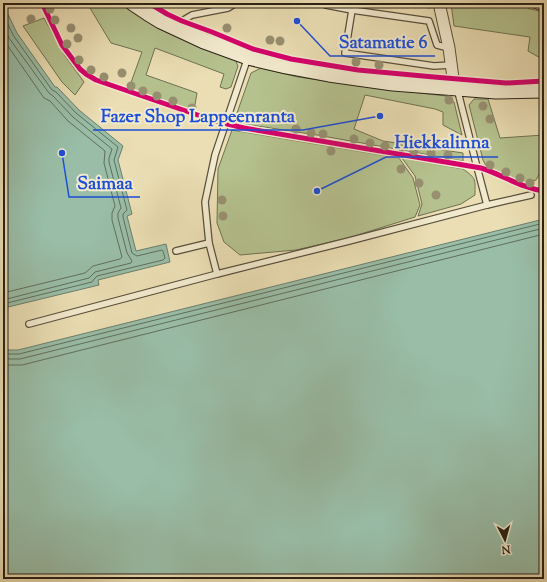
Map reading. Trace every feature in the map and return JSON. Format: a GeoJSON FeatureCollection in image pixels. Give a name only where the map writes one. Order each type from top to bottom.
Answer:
{"type":"FeatureCollection","features":[{"type":"Feature","properties":{"kind":"street"},"geometry":{"type":"LineString","coordinates":[[133,3],[154,17],[209,43],[248,57],[286,66],[393,83],[496,91],[544,90]]}},
{"type":"Feature","properties":{"kind":"street"},"geometry":{"type":"LineString","coordinates":[[440,3],[453,78],[457,88]]}},
{"type":"Feature","properties":{"kind":"lane"},"geometry":{"type":"LineString","coordinates":[[179,29],[182,21],[192,15],[228,8],[236,3]]}},
{"type":"Feature","properties":{"kind":"lane"},"geometry":{"type":"LineString","coordinates":[[321,3],[352,10],[430,20],[437,45],[449,48]]}},
{"type":"Feature","properties":{"kind":"lane"},"geometry":{"type":"LineString","coordinates":[[530,3],[544,8]]}},
{"type":"Feature","properties":{"kind":"lane"},"geometry":{"type":"LineString","coordinates":[[352,10],[345,53],[434,66],[451,65]]}},
{"type":"Feature","properties":{"kind":"lane"},"geometry":{"type":"LineString","coordinates":[[217,274],[209,243],[205,202],[215,155],[248,57]]}},
{"type":"Feature","properties":{"kind":"lane"},"geometry":{"type":"LineString","coordinates":[[457,88],[476,167],[487,205]]}},
{"type":"Feature","properties":{"kind":"lane"},"geometry":{"type":"LineString","coordinates":[[29,324],[217,274],[531,195]]}},
{"type":"Feature","properties":{"kind":"lane"},"geometry":{"type":"LineString","coordinates":[[176,251],[209,243]]}},
{"type":"Feature","properties":{"kind":"shaded area"},"geometry":{"type":"Polygon","coordinates":[[[87,3],[122,3],[144,19],[163,30],[235,59],[238,66],[231,87],[226,89],[220,87],[224,74],[155,48],[146,75],[197,93],[194,110],[129,88],[142,52],[111,43],[87,3]]]}},
{"type":"Feature","properties":{"kind":"shaded area"},"geometry":{"type":"Polygon","coordinates":[[[378,3],[430,3],[431,8],[378,3]]]}},
{"type":"Feature","properties":{"kind":"shaded area"},"geometry":{"type":"Polygon","coordinates":[[[451,3],[517,3],[530,9],[544,12],[544,60],[528,51],[530,37],[454,26],[451,3]]]}},
{"type":"Feature","properties":{"kind":"shaded area"},"geometry":{"type":"Polygon","coordinates":[[[44,18],[65,56],[84,82],[75,95],[62,82],[23,26],[44,18]]]}},
{"type":"Feature","properties":{"kind":"shaded area"},"geometry":{"type":"Polygon","coordinates":[[[261,68],[298,77],[446,96],[454,102],[462,135],[443,125],[443,112],[435,109],[365,95],[354,129],[383,141],[463,153],[463,161],[317,135],[244,124],[236,116],[251,73],[261,68]]]}},
{"type":"Feature","properties":{"kind":"shaded area"},"geometry":{"type":"Polygon","coordinates":[[[474,99],[488,99],[500,138],[544,135],[544,169],[541,171],[536,180],[526,183],[486,166],[483,160],[469,105],[474,99]]]}},
{"type":"Feature","properties":{"kind":"shaded area"},"geometry":{"type":"Polygon","coordinates":[[[232,130],[399,158],[413,178],[420,205],[415,217],[348,238],[296,250],[240,255],[224,242],[217,223],[218,169],[232,130]]]}},
{"type":"Feature","properties":{"kind":"shaded area"},"geometry":{"type":"Polygon","coordinates":[[[402,158],[463,169],[473,177],[475,195],[461,204],[418,216],[422,204],[415,176],[402,158]]]}},
{"type":"Feature","properties":{"kind":"water"},"geometry":{"type":"Polygon","coordinates":[[[3,4],[17,33],[55,87],[57,87],[79,110],[123,146],[118,160],[132,214],[127,216],[136,251],[166,244],[170,262],[98,280],[99,285],[8,307],[3,310],[3,4]]]}},
{"type":"Feature","properties":{"kind":"water"},"geometry":{"type":"Polygon","coordinates":[[[544,219],[544,579],[3,579],[3,347],[9,350],[18,350],[544,219]]]}},
{"type":"Feature","properties":{"kind":"cycle path"},"geometry":{"type":"LineString","coordinates":[[42,3],[62,45],[80,69],[96,80],[215,121],[244,128],[481,168],[528,187],[544,191]]}},
{"type":"Feature","properties":{"kind":"cycle path"},"geometry":{"type":"LineString","coordinates":[[149,3],[182,21],[253,49],[291,59],[358,70],[434,77],[506,83],[544,81]]}},
{"type":"Feature","properties":{"kind":"place","name":"Satamatie 6"},"geometry":{"type":"Point","coordinates":[297,21]}},
{"type":"Feature","properties":{"kind":"place","name":"Fazer Shop Lappeenranta"},"geometry":{"type":"Point","coordinates":[380,116]}},
{"type":"Feature","properties":{"kind":"place","name":"Saimaa"},"geometry":{"type":"Point","coordinates":[62,153]}},
{"type":"Feature","properties":{"kind":"place","name":"Hiekkalinna"},"geometry":{"type":"Point","coordinates":[317,191]}}]}
